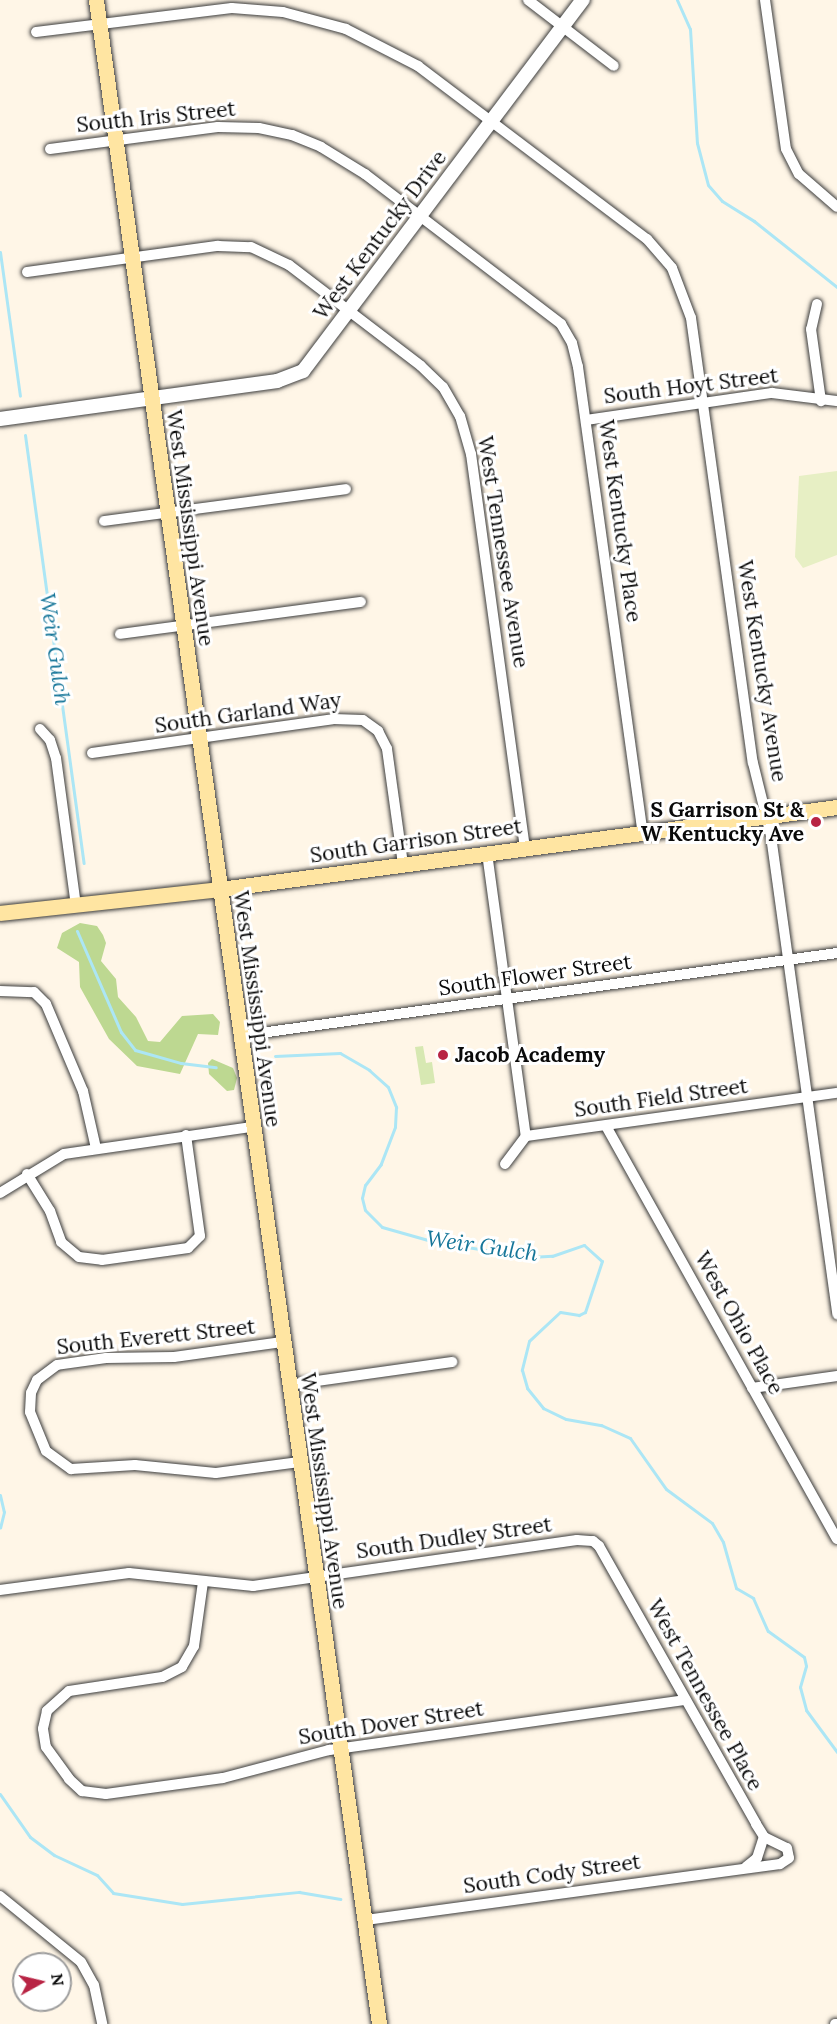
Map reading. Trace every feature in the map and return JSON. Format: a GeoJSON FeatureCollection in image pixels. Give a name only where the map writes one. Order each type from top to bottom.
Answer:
{"type":"FeatureCollection","features":[{"type":"Feature","properties":{"kind":"main road","name":"West Mississippi Avenue"},"geometry":{"type":"LineString","coordinates":[[96,0],[314,1578],[379,2024]]}},
{"type":"Feature","properties":{"kind":"main road","name":"South Garrison Street"},"geometry":{"type":"LineString","coordinates":[[0,913],[220,889],[837,807]]}},
{"type":"Feature","properties":{"kind":"street"},"geometry":{"type":"LineString","coordinates":[[528,0],[615,66]]}},
{"type":"Feature","properties":{"kind":"street","name":"West Kentucky Drive"},"geometry":{"type":"LineString","coordinates":[[151,399],[295,376],[308,366],[583,0]]}},
{"type":"Feature","properties":{"kind":"street"},"geometry":{"type":"LineString","coordinates":[[765,0],[783,138],[790,160],[807,182],[837,207]]}},
{"type":"Feature","properties":{"kind":"street","name":"West Kentucky Avenue"},"geometry":{"type":"LineString","coordinates":[[36,32],[232,8],[316,19],[388,47],[492,121],[646,239],[665,258],[688,307],[753,763],[767,816],[807,1098],[832,1235],[837,1314]]}},
{"type":"Feature","properties":{"kind":"street","name":"South Iris Street"},"geometry":{"type":"LineString","coordinates":[[50,149],[218,127],[275,131],[336,155],[420,216]]}},
{"type":"Feature","properties":{"kind":"street","name":"West Kentucky Place"},"geometry":{"type":"LineString","coordinates":[[420,216],[561,324],[576,354],[643,833]]}},
{"type":"Feature","properties":{"kind":"street","name":"West Tennessee Avenue"},"geometry":{"type":"LineString","coordinates":[[27,272],[224,245],[251,247],[279,259],[437,381],[453,403],[465,431],[525,848]]}},
{"type":"Feature","properties":{"kind":"street"},"geometry":{"type":"LineString","coordinates":[[817,304],[811,329],[820,401]]}},
{"type":"Feature","properties":{"kind":"street","name":"South Hoyt Street"},"geometry":{"type":"LineString","coordinates":[[586,420],[777,393],[820,401],[837,401]]}},
{"type":"Feature","properties":{"kind":"street"},"geometry":{"type":"LineString","coordinates":[[0,419],[151,399]]}},
{"type":"Feature","properties":{"kind":"street"},"geometry":{"type":"LineString","coordinates":[[104,521],[346,489]]}},
{"type":"Feature","properties":{"kind":"street"},"geometry":{"type":"LineString","coordinates":[[120,634],[361,602]]}},
{"type":"Feature","properties":{"kind":"street","name":"South Garland Way"},"geometry":{"type":"LineString","coordinates":[[92,753],[356,718],[370,724],[382,736],[388,753],[403,864]]}},
{"type":"Feature","properties":{"kind":"street"},"geometry":{"type":"LineString","coordinates":[[40,729],[50,740],[56,758],[76,905]]}},
{"type":"Feature","properties":{"kind":"street"},"geometry":{"type":"LineString","coordinates":[[487,853],[526,1136],[505,1164]]}},
{"type":"Feature","properties":{"kind":"street","name":"South Flower Street"},"geometry":{"type":"LineString","coordinates":[[239,1036],[837,952]]}},
{"type":"Feature","properties":{"kind":"street"},"geometry":{"type":"LineString","coordinates":[[0,991],[34,992],[46,1004],[83,1091],[96,1148]]}},
{"type":"Feature","properties":{"kind":"street","name":"South Field Street"},"geometry":{"type":"LineString","coordinates":[[526,1136],[837,1093]]}},
{"type":"Feature","properties":{"kind":"street","name":"West Ohio Place"},"geometry":{"type":"LineString","coordinates":[[606,1125],[753,1388],[832,1520],[837,1539]]}},
{"type":"Feature","properties":{"kind":"street"},"geometry":{"type":"LineString","coordinates":[[0,1192],[57,1156],[96,1148],[252,1126]]}},
{"type":"Feature","properties":{"kind":"street"},"geometry":{"type":"LineString","coordinates":[[27,1174],[50,1211],[61,1242],[79,1257],[102,1260],[188,1248],[200,1236],[186,1135]]}},
{"type":"Feature","properties":{"kind":"street","name":"South Everett Street"},"geometry":{"type":"LineString","coordinates":[[282,1342],[180,1356],[106,1358],[57,1365],[37,1380],[31,1393],[30,1412],[46,1451],[71,1469],[135,1465],[216,1473],[299,1462]]}},
{"type":"Feature","properties":{"kind":"street"},"geometry":{"type":"LineString","coordinates":[[288,1385],[452,1362]]}},
{"type":"Feature","properties":{"kind":"street"},"geometry":{"type":"LineString","coordinates":[[753,1388],[837,1376]]}},
{"type":"Feature","properties":{"kind":"street","name":"South Dudley Street"},"geometry":{"type":"LineString","coordinates":[[0,1590],[129,1573],[253,1586],[592,1541]]}},
{"type":"Feature","properties":{"kind":"street","name":"West Tennessee Place"},"geometry":{"type":"LineString","coordinates":[[592,1541],[603,1552],[764,1838],[787,1848],[789,1858]]}},
{"type":"Feature","properties":{"kind":"street","name":"South Dover Street"},"geometry":{"type":"LineString","coordinates":[[203,1582],[194,1646],[183,1667],[162,1677],[61,1695],[51,1705],[43,1723],[43,1738],[50,1755],[79,1789],[101,1794],[230,1777],[338,1748],[685,1700]]}},
{"type":"Feature","properties":{"kind":"street"},"geometry":{"type":"LineString","coordinates":[[746,1867],[757,1858],[764,1838]]}},
{"type":"Feature","properties":{"kind":"street","name":"South Cody Street"},"geometry":{"type":"LineString","coordinates":[[364,1920],[780,1864],[789,1858]]}},
{"type":"Feature","properties":{"kind":"street"},"geometry":{"type":"LineString","coordinates":[[0,1896],[81,1962],[94,1985],[102,2024]]}},
{"type":"Feature","properties":{"kind":"green space"},"geometry":{"type":"Polygon","coordinates":[[[837,471],[837,555],[803,568],[795,557],[799,476],[837,471]]]}},
{"type":"Feature","properties":{"kind":"green space"},"geometry":{"type":"Polygon","coordinates":[[[80,923],[97,926],[103,935],[106,943],[101,961],[116,979],[118,997],[136,1017],[148,1041],[160,1042],[182,1016],[213,1014],[220,1022],[218,1035],[198,1034],[180,1074],[137,1066],[109,1039],[80,987],[79,962],[57,948],[62,933],[80,923]]]}},
{"type":"Feature","properties":{"kind":"green space"},"geometry":{"type":"Polygon","coordinates":[[[423,1046],[426,1063],[432,1062],[435,1083],[421,1085],[415,1047],[423,1046]]]}},
{"type":"Feature","properties":{"kind":"green space"},"geometry":{"type":"Polygon","coordinates":[[[212,1059],[233,1068],[237,1078],[234,1090],[227,1091],[209,1074],[208,1063],[212,1059]]]}},
{"type":"Feature","properties":{"kind":"waterway"},"geometry":{"type":"LineString","coordinates":[[677,0],[690,29],[697,143],[708,185],[722,201],[754,221],[837,287]]}},
{"type":"Feature","properties":{"kind":"waterway","name":"Weir Gulch"},"geometry":{"type":"LineString","coordinates":[[0,252],[20,396]]}},
{"type":"Feature","properties":{"kind":"waterway","name":"Weir Gulch"},"geometry":{"type":"LineString","coordinates":[[25,435],[84,863]]}},
{"type":"Feature","properties":{"kind":"waterway","name":"Weir Gulch"},"geometry":{"type":"LineString","coordinates":[[77,931],[121,1032],[135,1050],[181,1063],[216,1067]]}},
{"type":"Feature","properties":{"kind":"waterway","name":"Weir Gulch"},"geometry":{"type":"LineString","coordinates":[[275,1056],[340,1053],[369,1070],[388,1087],[396,1107],[395,1127],[381,1164],[365,1185],[362,1198],[365,1210],[382,1227],[435,1242],[530,1257],[552,1256],[584,1245],[602,1261],[585,1312],[579,1315],[560,1312],[529,1341],[522,1370],[527,1388],[543,1408],[566,1419],[601,1425],[630,1438],[666,1489],[712,1523],[723,1542],[736,1588],[753,1598],[768,1631],[804,1657],[806,1666],[800,1687],[806,1710],[837,1752]]}},
{"type":"Feature","properties":{"kind":"waterway"},"geometry":{"type":"LineString","coordinates":[[0,1495],[4,1512],[0,1528]]}},
{"type":"Feature","properties":{"kind":"waterway"},"geometry":{"type":"LineString","coordinates":[[0,1794],[30,1837],[54,1855],[97,1875],[113,1893],[182,1904],[299,1892],[340,1899]]}},
{"type":"Feature","properties":{"kind":"place","name":"S Garrison St & W Kentucky Ave"},"geometry":{"type":"Point","coordinates":[816,822]}},
{"type":"Feature","properties":{"kind":"place","name":"Jacob Academy"},"geometry":{"type":"Point","coordinates":[443,1055]}}]}
